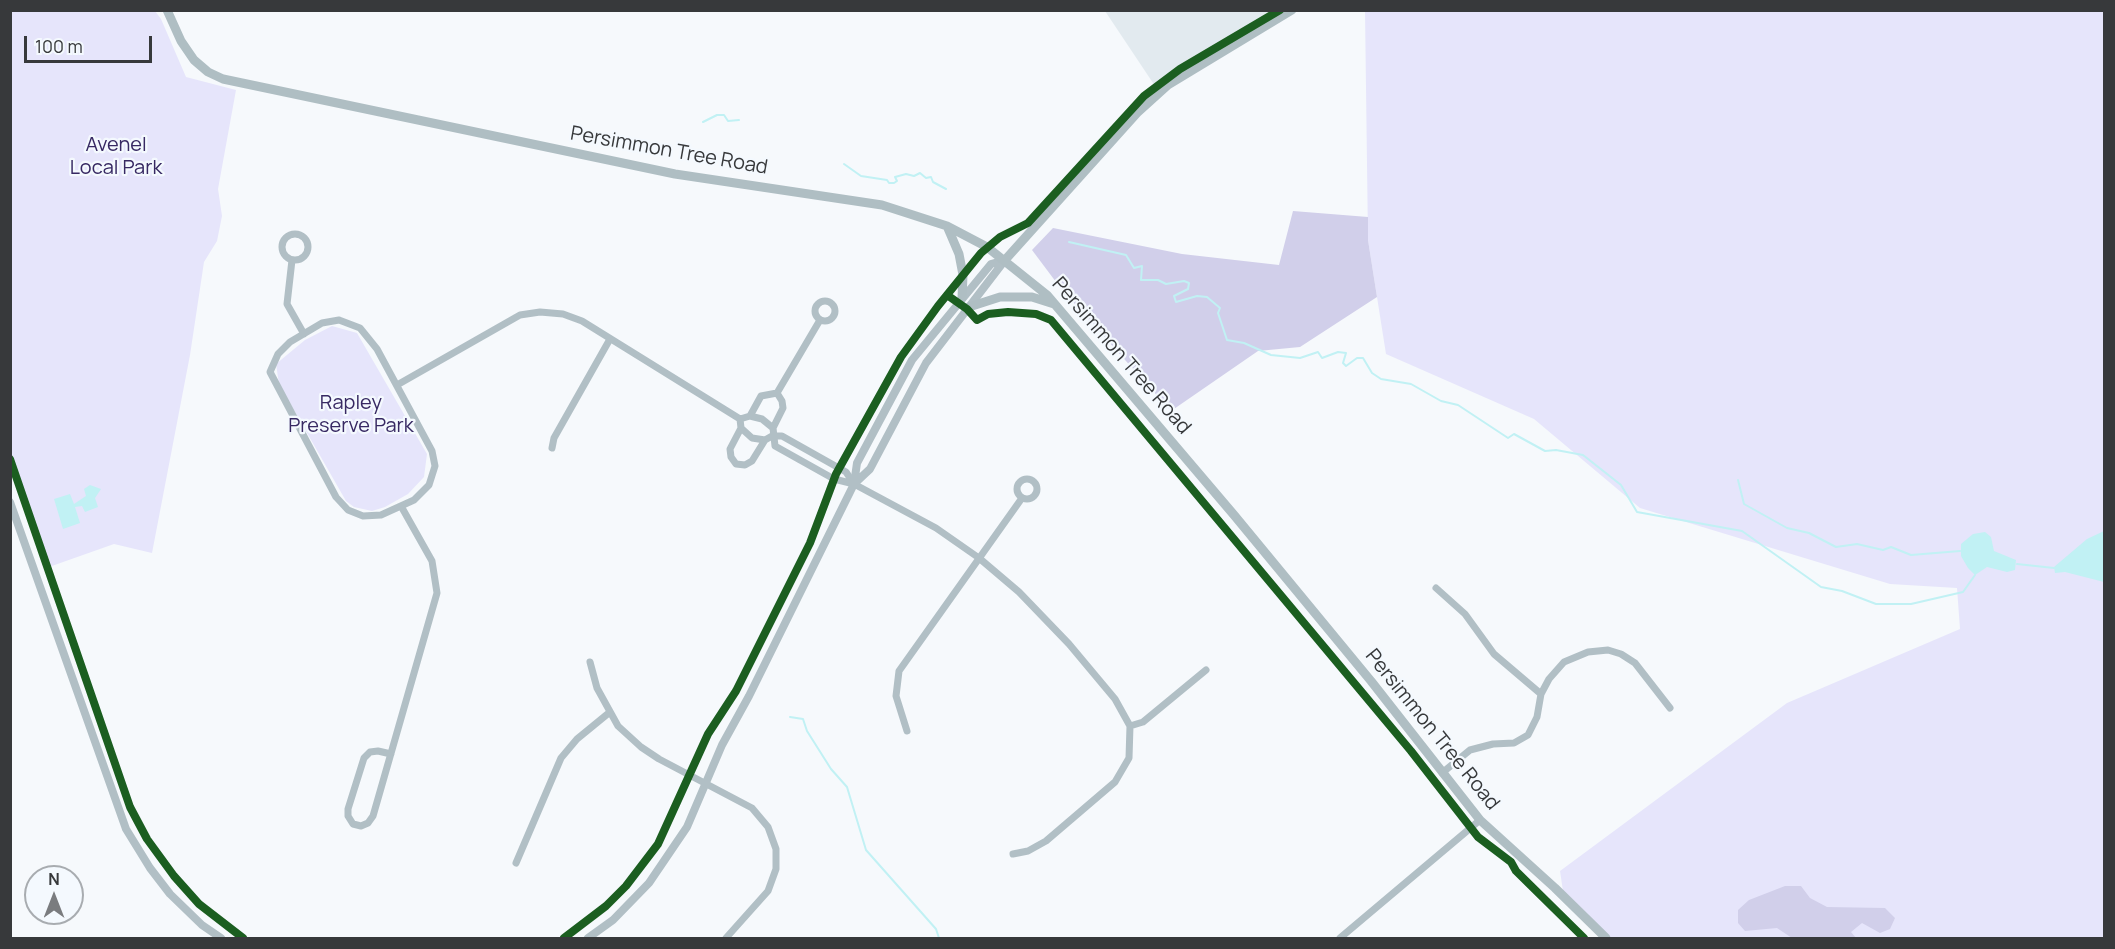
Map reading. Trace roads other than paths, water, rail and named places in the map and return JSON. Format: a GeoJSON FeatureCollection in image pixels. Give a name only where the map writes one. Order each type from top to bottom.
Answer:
{"type":"FeatureCollection","features":[{"type":"Feature","properties":{"kind":"main road","name":"Persimmon Tree Road"},"geometry":{"type":"LineString","coordinates":[[167,10],[181,41],[194,60],[208,72],[223,79],[675,174],[882,205],[947,226],[1005,260],[1055,304],[1234,515],[1371,681],[1480,820],[1555,888],[1606,939]]}},
{"type":"Feature","properties":{"kind":"main road"},"geometry":{"type":"LineString","coordinates":[[1005,260],[1137,113],[1168,85],[1292,10]]}},
{"type":"Feature","properties":{"kind":"main road"},"geometry":{"type":"LineString","coordinates":[[947,226],[959,254],[963,275],[962,298]]}},
{"type":"Feature","properties":{"kind":"main road"},"geometry":{"type":"LineString","coordinates":[[969,307],[1000,297],[1032,297],[1055,304]]}},
{"type":"Feature","properties":{"kind":"street"},"geometry":{"type":"LineString","coordinates":[[292,260],[287,304],[304,334]]}},
{"type":"Feature","properties":{"kind":"street"},"geometry":{"type":"LineString","coordinates":[[588,939],[613,920],[649,883],[687,827],[705,782],[854,484],[857,463],[912,360],[991,264],[1005,260]]}},
{"type":"Feature","properties":{"kind":"street"},"geometry":{"type":"LineString","coordinates":[[854,484],[870,469],[926,363],[1005,260]]}},
{"type":"Feature","properties":{"kind":"street"},"geometry":{"type":"LineString","coordinates":[[397,386],[520,315],[540,312],[563,315],[582,321],[740,418],[750,416],[762,419],[773,428]]}},
{"type":"Feature","properties":{"kind":"street"},"geometry":{"type":"LineString","coordinates":[[339,320],[360,328],[377,349],[397,386],[432,451],[435,466],[429,485],[414,500],[381,515],[363,516],[348,510],[336,497],[270,372],[278,354],[304,334],[322,322],[339,320]]}},
{"type":"Feature","properties":{"kind":"street"},"geometry":{"type":"LineString","coordinates":[[750,416],[761,396],[777,393],[820,320]]}},
{"type":"Feature","properties":{"kind":"street"},"geometry":{"type":"LineString","coordinates":[[552,448],[554,438],[610,339]]}},
{"type":"Feature","properties":{"kind":"street"},"geometry":{"type":"LineString","coordinates":[[740,418],[741,428],[730,448],[731,457],[736,464],[745,465],[752,461],[768,438],[783,408],[782,400],[777,393]]}},
{"type":"Feature","properties":{"kind":"street"},"geometry":{"type":"LineString","coordinates":[[741,428],[752,438],[782,436],[846,472],[854,484]]}},
{"type":"Feature","properties":{"kind":"street"},"geometry":{"type":"LineString","coordinates":[[768,438],[775,446],[834,479],[854,484],[936,528],[979,558],[1019,592],[1069,644],[1115,699],[1130,726],[1129,758],[1115,782],[1046,841],[1028,851],[1013,854]]}},
{"type":"Feature","properties":{"kind":"street"},"geometry":{"type":"LineString","coordinates":[[907,730],[896,696],[899,671],[1022,498]]}},
{"type":"Feature","properties":{"kind":"street"},"geometry":{"type":"LineString","coordinates":[[10,502],[126,829],[150,868],[170,894],[202,926],[221,939]]}},
{"type":"Feature","properties":{"kind":"street"},"geometry":{"type":"LineString","coordinates":[[391,754],[370,752],[364,758],[348,809],[348,816],[353,824],[361,826],[368,823],[373,816],[391,754],[437,593],[432,561],[401,506]]}},
{"type":"Feature","properties":{"kind":"street"},"geometry":{"type":"LineString","coordinates":[[1436,588],[1465,614],[1494,654],[1541,694]]}},
{"type":"Feature","properties":{"kind":"street"},"geometry":{"type":"LineString","coordinates":[[1442,773],[1470,750],[1493,744],[1514,743],[1528,735],[1537,717],[1541,694],[1564,662],[1588,652],[1608,650],[1622,654],[1635,663],[1670,708]]}},
{"type":"Feature","properties":{"kind":"street"},"geometry":{"type":"LineString","coordinates":[[590,662],[597,688],[618,726],[641,747],[752,808],[768,827],[776,849],[776,869],[768,891],[726,939]]}},
{"type":"Feature","properties":{"kind":"street"},"geometry":{"type":"LineString","coordinates":[[1130,726],[1143,722],[1206,670]]}},
{"type":"Feature","properties":{"kind":"street"},"geometry":{"type":"LineString","coordinates":[[516,863],[561,758],[577,739],[610,711]]}},
{"type":"Feature","properties":{"kind":"street"},"geometry":{"type":"LineString","coordinates":[[1340,939],[1480,820]]}},
{"type":"Feature","properties":{"kind":"waterway"},"geometry":{"type":"LineString","coordinates":[[703,122],[717,115],[724,115],[728,121],[739,120]]}},
{"type":"Feature","properties":{"kind":"waterway"},"geometry":{"type":"LineString","coordinates":[[844,164],[861,176],[887,180],[889,183],[897,181],[895,177],[906,174],[914,176],[920,173],[926,178],[931,177],[933,182],[946,189]]}},
{"type":"Feature","properties":{"kind":"waterway"},"geometry":{"type":"LineString","coordinates":[[1069,242],[1126,255],[1134,268],[1142,266],[1141,280],[1158,280],[1166,284],[1184,281],[1189,283],[1188,289],[1174,296],[1176,302],[1197,296],[1207,297],[1220,308],[1218,313],[1227,340],[1244,343],[1271,355],[1300,358],[1318,352],[1322,358],[1338,352],[1346,353],[1343,363],[1346,366],[1357,358],[1363,358],[1372,373],[1381,379],[1411,384],[1441,401],[1458,405],[1508,438],[1514,434],[1545,451],[1556,450],[1583,455],[1621,485],[1637,512],[1742,531],[1821,587],[1842,591],[1876,604],[1911,604],[1963,592],[1975,575]]}},
{"type":"Feature","properties":{"kind":"waterway"},"geometry":{"type":"LineString","coordinates":[[1738,480],[1744,504],[1787,528],[1809,533],[1836,547],[1857,544],[1883,550],[1891,547],[1911,555],[1960,551]]}},
{"type":"Feature","properties":{"kind":"waterway"},"geometry":{"type":"LineString","coordinates":[[2017,564],[2054,568]]}},
{"type":"Feature","properties":{"kind":"waterway"},"geometry":{"type":"LineString","coordinates":[[790,717],[803,719],[807,731],[831,769],[847,787],[866,850],[936,929],[939,938]]}},
{"type":"Feature","properties":{"kind":"park label","name":"Avenel Local Park"},"geometry":{"type":"Point","coordinates":[116,156]}},
{"type":"Feature","properties":{"kind":"park label","name":"Rapley Preserve Park"},"geometry":{"type":"Point","coordinates":[351,414]}}]}
